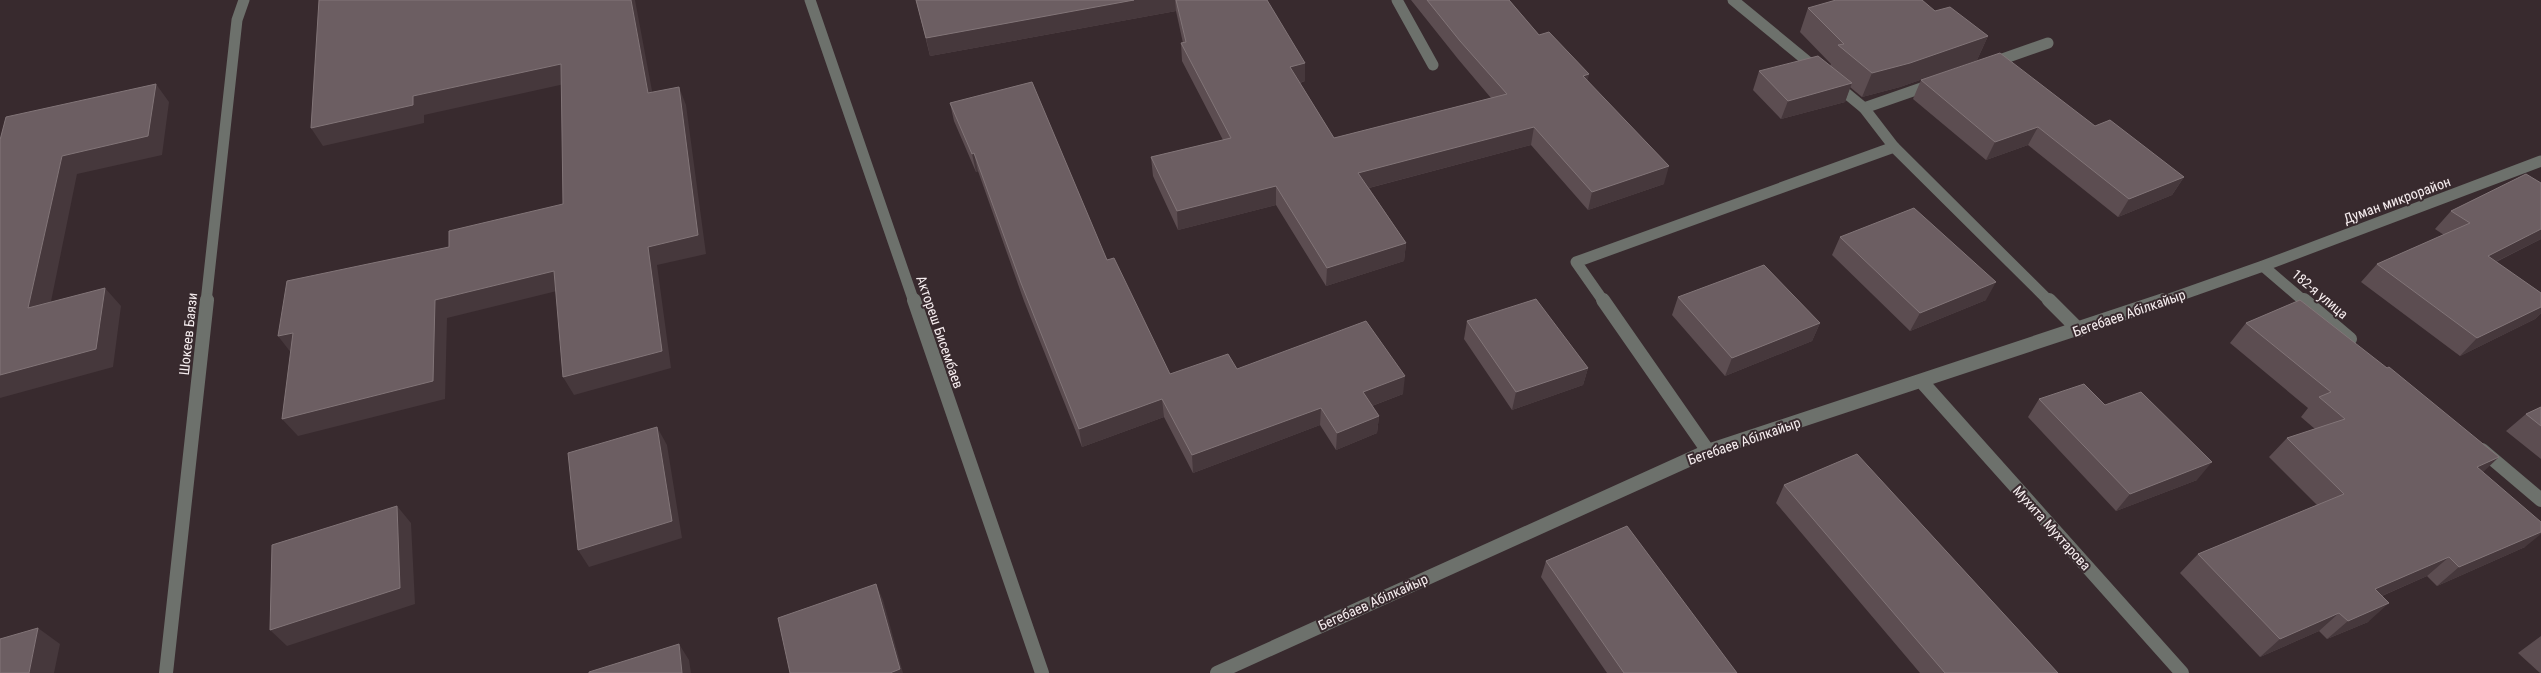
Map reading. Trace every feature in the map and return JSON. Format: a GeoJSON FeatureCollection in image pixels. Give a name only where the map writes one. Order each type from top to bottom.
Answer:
{"type":"FeatureCollection","features":[{"type":"Feature","properties":{"kind":"street","name":"Шокеев Баязи"},"geometry":{"type":"LineString","coordinates":[[166,673],[237,20],[244,0]]}},
{"type":"Feature","properties":{"kind":"street","name":"Актореш Бисембаев"},"geometry":{"type":"LineString","coordinates":[[810,0],[1042,673]]}},
{"type":"Feature","properties":{"kind":"street"},"geometry":{"type":"LineString","coordinates":[[1397,0],[1433,65]]}},
{"type":"Feature","properties":{"kind":"street"},"geometry":{"type":"LineString","coordinates":[[1733,0],[1864,108],[1894,147],[2079,330]]}},
{"type":"Feature","properties":{"kind":"street"},"geometry":{"type":"LineString","coordinates":[[1984,66],[2048,43]]}},
{"type":"Feature","properties":{"kind":"street"},"geometry":{"type":"LineString","coordinates":[[1864,108],[1947,79]]}},
{"type":"Feature","properties":{"kind":"street"},"geometry":{"type":"LineString","coordinates":[[1708,451],[1576,262],[1894,147]]}},
{"type":"Feature","properties":{"kind":"street","name":"Думан микрорайон"},"geometry":{"type":"LineString","coordinates":[[2263,266],[2541,161]]}},
{"type":"Feature","properties":{"kind":"street","name":"Бегебаев Абілкайыр"},"geometry":{"type":"LineString","coordinates":[[1217,673],[1708,451],[2079,330],[2263,266]]}},
{"type":"Feature","properties":{"kind":"street","name":"182-я улица"},"geometry":{"type":"LineString","coordinates":[[2263,266],[2360,348]]}},
{"type":"Feature","properties":{"kind":"street","name":"Мухита Мухтарова"},"geometry":{"type":"LineString","coordinates":[[1922,382],[2182,673]]}},
{"type":"Feature","properties":{"kind":"street"},"geometry":{"type":"LineString","coordinates":[[2473,443],[2541,500]]}},
{"type":"Feature","properties":{"kind":"building"},"geometry":{"type":"Polygon","coordinates":[[[319,0],[631,0],[648,93],[679,87],[698,235],[648,247],[662,351],[563,377],[554,271],[435,300],[433,381],[282,419],[293,333],[278,336],[287,281],[449,247],[449,231],[563,204],[561,64],[413,96],[413,105],[311,128],[319,0]]]}},
{"type":"Feature","properties":{"kind":"building"},"geometry":{"type":"Polygon","coordinates":[[[916,0],[1134,0],[926,38],[916,0]]]}},
{"type":"Feature","properties":{"kind":"building"},"geometry":{"type":"Polygon","coordinates":[[[1176,0],[1267,0],[1305,63],[1290,67],[1334,138],[1507,94],[1427,0],[1509,0],[1539,35],[1549,32],[1589,74],[1583,76],[1669,166],[1592,192],[1534,127],[1358,173],[1406,243],[1327,268],[1276,186],[1177,211],[1151,157],[1231,138],[1181,43],[1186,42],[1176,0]]]}},
{"type":"Feature","properties":{"kind":"building"},"geometry":{"type":"Polygon","coordinates":[[[1836,0],[1922,0],[1935,11],[1950,7],[1988,36],[1910,63],[1872,73],[1838,45],[1844,44],[1808,8],[1836,0]]]}},
{"type":"Feature","properties":{"kind":"building"},"geometry":{"type":"Polygon","coordinates":[[[2000,53],[2095,126],[2110,120],[2184,177],[2129,199],[2038,127],[1995,142],[1921,80],[2000,53]]]}},
{"type":"Feature","properties":{"kind":"building"},"geometry":{"type":"Polygon","coordinates":[[[1818,56],[1852,83],[1788,101],[1759,71],[1818,56]]]}},
{"type":"Feature","properties":{"kind":"building"},"geometry":{"type":"Polygon","coordinates":[[[1032,82],[1107,260],[1114,258],[1170,374],[1228,354],[1237,369],[1366,321],[1405,376],[1363,392],[1379,416],[1337,433],[1321,408],[1192,455],[1162,399],[1079,429],[1021,283],[974,153],[972,154],[950,103],[1032,82]]]}},
{"type":"Feature","properties":{"kind":"building"},"geometry":{"type":"Polygon","coordinates":[[[156,84],[148,136],[62,156],[28,308],[105,288],[96,349],[0,375],[0,140],[6,117],[156,84]]]}},
{"type":"Feature","properties":{"kind":"building"},"geometry":{"type":"Polygon","coordinates":[[[2526,174],[2541,183],[2541,229],[2488,256],[2541,293],[2541,307],[2477,338],[2377,264],[2470,223],[2451,211],[2526,174]]]}},
{"type":"Feature","properties":{"kind":"building"},"geometry":{"type":"Polygon","coordinates":[[[1914,208],[1996,282],[1920,313],[1840,237],[1914,208]]]}},
{"type":"Feature","properties":{"kind":"building"},"geometry":{"type":"Polygon","coordinates":[[[1764,265],[1820,323],[1732,358],[1678,297],[1764,265]]]}},
{"type":"Feature","properties":{"kind":"building"},"geometry":{"type":"Polygon","coordinates":[[[1536,299],[1588,368],[1516,392],[1467,321],[1536,299]]]}},
{"type":"Feature","properties":{"kind":"building"},"geometry":{"type":"Polygon","coordinates":[[[2300,300],[2387,368],[2389,367],[2499,457],[2477,467],[2541,522],[2541,532],[2459,567],[2449,557],[2375,589],[2389,603],[2348,621],[2339,613],[2280,639],[2198,554],[2344,494],[2287,438],[2345,419],[2319,397],[2331,392],[2246,323],[2300,300]]]}},
{"type":"Feature","properties":{"kind":"building"},"geometry":{"type":"Polygon","coordinates":[[[2084,384],[2105,405],[2141,392],[2212,462],[2130,494],[2039,399],[2084,384]]]}},
{"type":"Feature","properties":{"kind":"building"},"geometry":{"type":"Polygon","coordinates":[[[2541,407],[2541,426],[2526,414],[2541,407]]]}},
{"type":"Feature","properties":{"kind":"building"},"geometry":{"type":"Polygon","coordinates":[[[657,427],[672,521],[578,550],[568,453],[657,427]]]}},
{"type":"Feature","properties":{"kind":"building"},"geometry":{"type":"Polygon","coordinates":[[[1857,454],[2058,673],[1945,673],[1784,485],[1857,454]]]}},
{"type":"Feature","properties":{"kind":"building"},"geometry":{"type":"Polygon","coordinates":[[[397,506],[400,588],[270,630],[272,545],[397,506]]]}},
{"type":"Feature","properties":{"kind":"building"},"geometry":{"type":"Polygon","coordinates":[[[1627,526],[1737,673],[1624,673],[1546,561],[1627,526]]]}},
{"type":"Feature","properties":{"kind":"building"},"geometry":{"type":"Polygon","coordinates":[[[876,584],[900,669],[890,673],[790,673],[778,618],[876,584]]]}},
{"type":"Feature","properties":{"kind":"building"},"geometry":{"type":"Polygon","coordinates":[[[38,628],[29,673],[0,673],[0,639],[38,628]]]}},
{"type":"Feature","properties":{"kind":"building"},"geometry":{"type":"Polygon","coordinates":[[[679,644],[682,673],[589,673],[589,672],[679,644]]]}}]}
